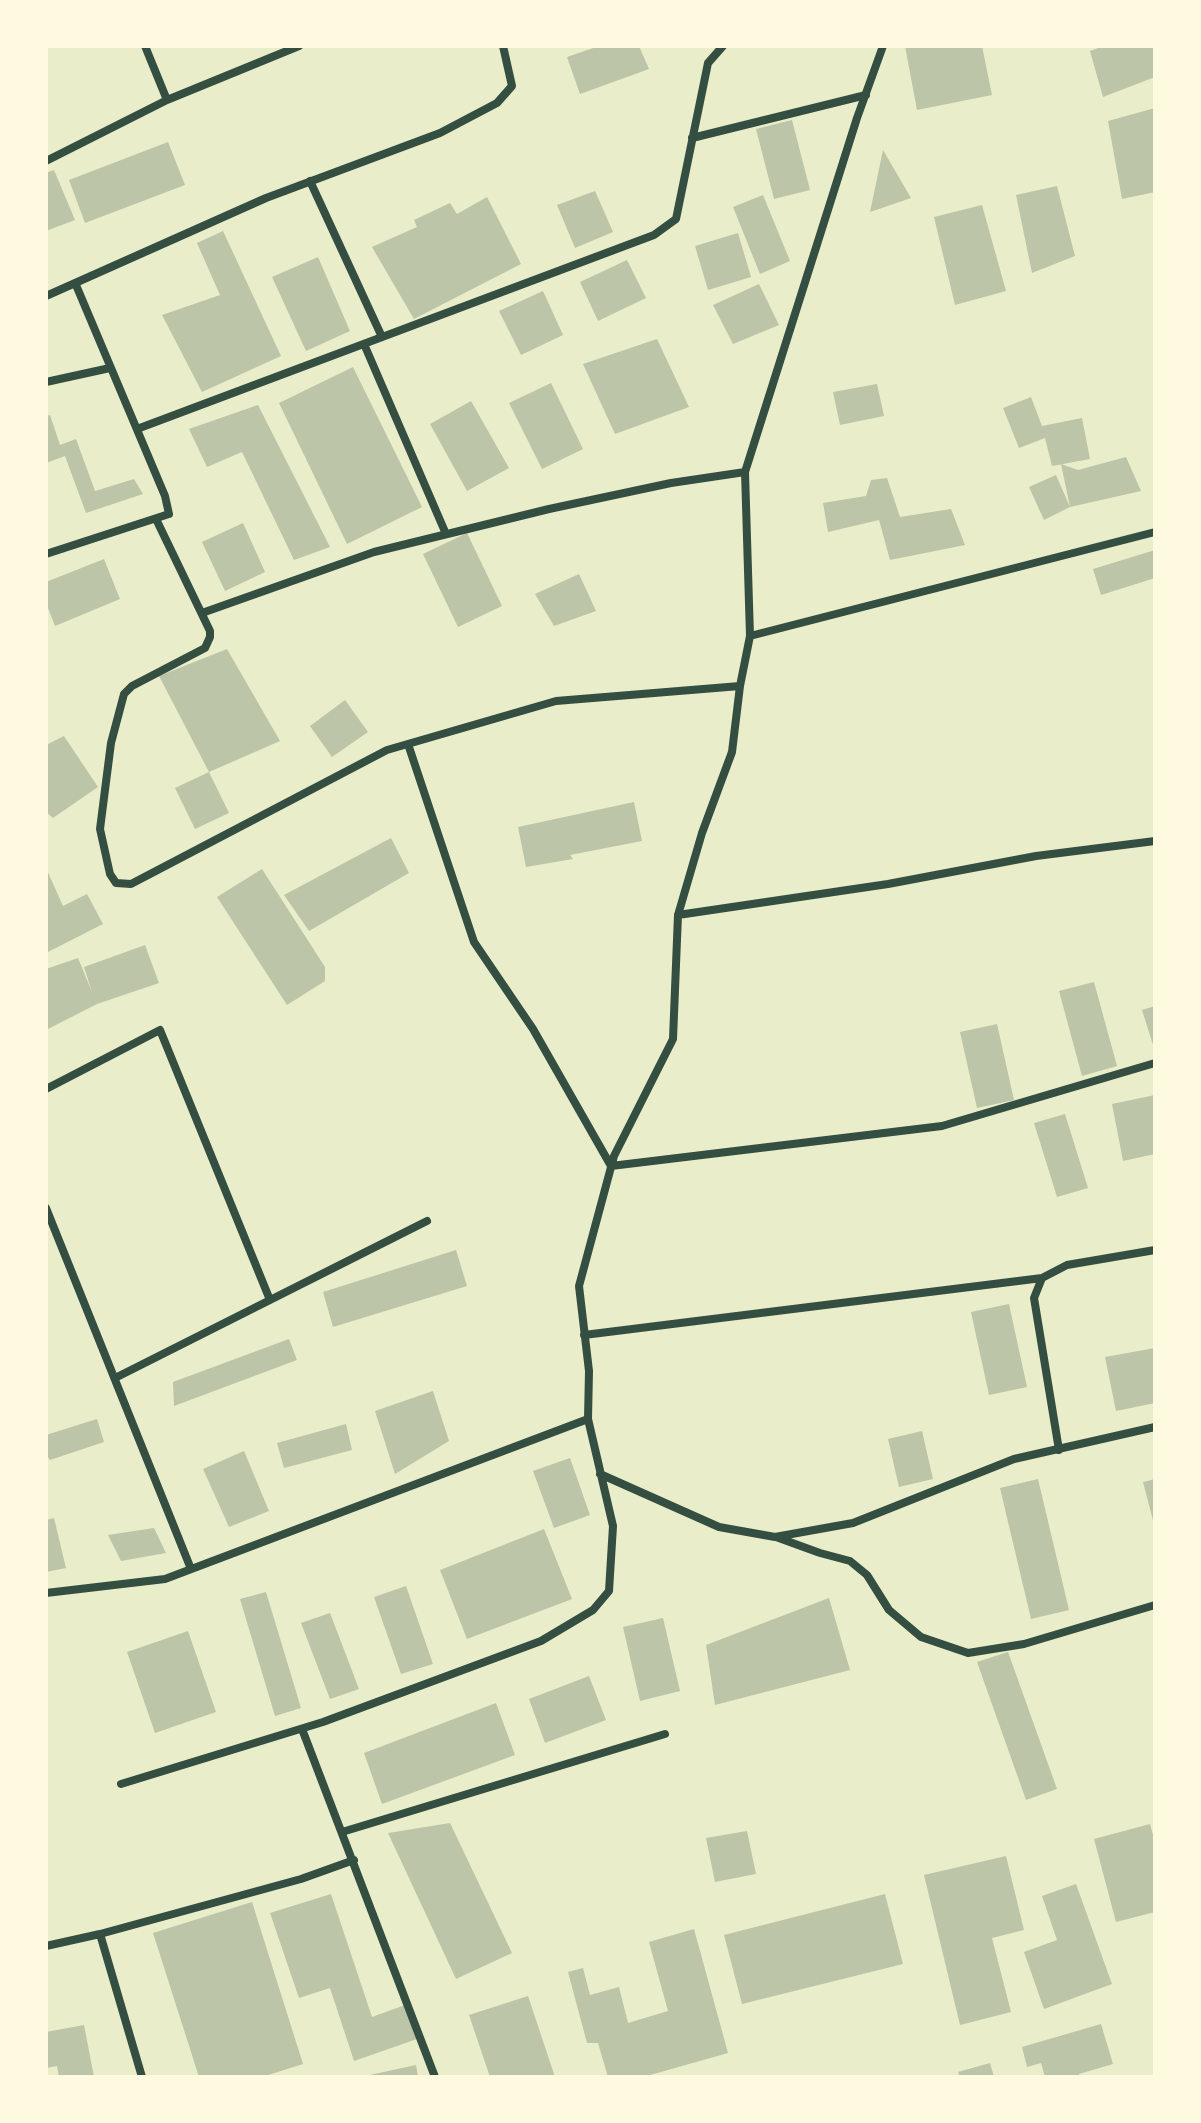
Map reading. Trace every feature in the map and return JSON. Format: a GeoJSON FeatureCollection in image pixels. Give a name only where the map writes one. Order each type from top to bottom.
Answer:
{"type":"FeatureCollection","features":[{"type":"Feature","properties":{"kind":"street"},"geometry":{"type":"LineString","coordinates":[[145,46],[167,100]]}},
{"type":"Feature","properties":{"kind":"street"},"geometry":{"type":"LineString","coordinates":[[46,161],[167,100],[299,46]]}},
{"type":"Feature","properties":{"kind":"street"},"geometry":{"type":"LineString","coordinates":[[46,296],[266,198],[440,133],[497,103],[512,86],[503,46]]}},
{"type":"Feature","properties":{"kind":"street"},"geometry":{"type":"LineString","coordinates":[[137,429],[654,235],[676,219],[708,63],[723,46]]}},
{"type":"Feature","properties":{"kind":"street"},"geometry":{"type":"LineString","coordinates":[[121,1784],[302,1729],[541,1641],[593,1610],[609,1591],[613,1526],[588,1419],[589,1371],[579,1286],[611,1166],[673,1039],[678,915],[702,833],[732,752],[750,636],[745,472],[883,46]]}},
{"type":"Feature","properties":{"kind":"street"},"geometry":{"type":"LineString","coordinates":[[692,138],[866,95]]}},
{"type":"Feature","properties":{"kind":"street"},"geometry":{"type":"LineString","coordinates":[[310,181],[382,337]]}},
{"type":"Feature","properties":{"kind":"street"},"geometry":{"type":"LineString","coordinates":[[46,554],[169,514],[165,496],[76,285]]}},
{"type":"Feature","properties":{"kind":"street"},"geometry":{"type":"LineString","coordinates":[[364,344],[446,534]]}},
{"type":"Feature","properties":{"kind":"street"},"geometry":{"type":"LineString","coordinates":[[46,382],[110,368]]}},
{"type":"Feature","properties":{"kind":"street"},"geometry":{"type":"LineString","coordinates":[[202,613],[374,552],[549,509],[671,483],[745,472]]}},
{"type":"Feature","properties":{"kind":"street"},"geometry":{"type":"LineString","coordinates":[[156,519],[202,613],[210,637],[205,648],[132,686],[124,694],[111,743],[100,829],[110,874],[116,883],[131,884],[387,750],[556,701],[740,686]]}},
{"type":"Feature","properties":{"kind":"street"},"geometry":{"type":"LineString","coordinates":[[750,636],[1155,532]]}},
{"type":"Feature","properties":{"kind":"street"},"geometry":{"type":"LineString","coordinates":[[408,744],[474,942],[533,1029],[611,1166]]}},
{"type":"Feature","properties":{"kind":"street"},"geometry":{"type":"LineString","coordinates":[[678,915],[888,884],[1036,856],[1155,841]]}},
{"type":"Feature","properties":{"kind":"street"},"geometry":{"type":"LineString","coordinates":[[46,1089],[160,1030],[270,1300]]}},
{"type":"Feature","properties":{"kind":"street"},"geometry":{"type":"LineString","coordinates":[[611,1166],[942,1126],[1155,1063]]}},
{"type":"Feature","properties":{"kind":"street"},"geometry":{"type":"LineString","coordinates":[[46,1208],[191,1569]]}},
{"type":"Feature","properties":{"kind":"street"},"geometry":{"type":"LineString","coordinates":[[115,1378],[427,1221]]}},
{"type":"Feature","properties":{"kind":"street"},"geometry":{"type":"LineString","coordinates":[[584,1335],[1042,1278],[1067,1265],[1155,1250]]}},
{"type":"Feature","properties":{"kind":"street"},"geometry":{"type":"LineString","coordinates":[[1042,1278],[1034,1298],[1059,1450]]}},
{"type":"Feature","properties":{"kind":"street"},"geometry":{"type":"LineString","coordinates":[[46,1593],[165,1579],[588,1419]]}},
{"type":"Feature","properties":{"kind":"street"},"geometry":{"type":"LineString","coordinates":[[775,1537],[853,1523],[1014,1459],[1155,1427]]}},
{"type":"Feature","properties":{"kind":"street"},"geometry":{"type":"LineString","coordinates":[[600,1474],[719,1527],[775,1537],[850,1561],[867,1575],[889,1610],[921,1637],[968,1653],[1024,1644],[1155,1605]]}},
{"type":"Feature","properties":{"kind":"street"},"geometry":{"type":"LineString","coordinates":[[302,1729],[435,2077]]}},
{"type":"Feature","properties":{"kind":"street"},"geometry":{"type":"LineString","coordinates":[[342,1832],[665,1734]]}},
{"type":"Feature","properties":{"kind":"street"},"geometry":{"type":"LineString","coordinates":[[46,1946],[301,1879],[354,1860]]}},
{"type":"Feature","properties":{"kind":"street"},"geometry":{"type":"LineString","coordinates":[[100,1934],[142,2077]]}},
{"type":"Feature","properties":{"kind":"building"},"geometry":{"type":"Polygon","coordinates":[[[599,46],[639,46],[649,69],[580,94],[567,57],[599,46]]]}},
{"type":"Feature","properties":{"kind":"building"},"geometry":{"type":"Polygon","coordinates":[[[905,46],[982,46],[992,95],[917,110],[905,46]]]}},
{"type":"Feature","properties":{"kind":"building"},"geometry":{"type":"Polygon","coordinates":[[[1104,46],[1155,46],[1155,77],[1103,97],[1090,51],[1104,46]]]}},
{"type":"Feature","properties":{"kind":"building"},"geometry":{"type":"Polygon","coordinates":[[[1155,108],[1155,192],[1122,199],[1108,121],[1155,108]]]}},
{"type":"Feature","properties":{"kind":"building"},"geometry":{"type":"Polygon","coordinates":[[[792,120],[810,190],[774,199],[756,129],[792,120]]]}},
{"type":"Feature","properties":{"kind":"building"},"geometry":{"type":"Polygon","coordinates":[[[168,142],[185,185],[85,223],[69,180],[168,142]]]}},
{"type":"Feature","properties":{"kind":"building"},"geometry":{"type":"Polygon","coordinates":[[[883,150],[911,198],[870,212],[883,150]]]}},
{"type":"Feature","properties":{"kind":"building"},"geometry":{"type":"Polygon","coordinates":[[[54,170],[75,220],[46,231],[46,173],[54,170]]]}},
{"type":"Feature","properties":{"kind":"building"},"geometry":{"type":"Polygon","coordinates":[[[1057,186],[1075,256],[1032,273],[1016,195],[1057,186]]]}},
{"type":"Feature","properties":{"kind":"building"},"geometry":{"type":"Polygon","coordinates":[[[595,191],[613,232],[575,248],[557,205],[595,191]]]}},
{"type":"Feature","properties":{"kind":"building"},"geometry":{"type":"Polygon","coordinates":[[[763,195],[790,261],[760,274],[733,207],[763,195]]]}},
{"type":"Feature","properties":{"kind":"building"},"geometry":{"type":"Polygon","coordinates":[[[487,197],[521,264],[414,319],[372,247],[417,227],[414,220],[450,203],[457,214],[487,197]]]}},
{"type":"Feature","properties":{"kind":"building"},"geometry":{"type":"Polygon","coordinates":[[[982,205],[1006,291],[955,305],[934,217],[982,205]]]}},
{"type":"Feature","properties":{"kind":"building"},"geometry":{"type":"Polygon","coordinates":[[[223,231],[281,356],[202,392],[162,315],[220,295],[197,243],[223,231]]]}},
{"type":"Feature","properties":{"kind":"building"},"geometry":{"type":"Polygon","coordinates":[[[738,233],[751,277],[708,290],[695,246],[738,233]]]}},
{"type":"Feature","properties":{"kind":"building"},"geometry":{"type":"Polygon","coordinates":[[[318,257],[350,331],[306,351],[272,277],[318,257]]]}},
{"type":"Feature","properties":{"kind":"building"},"geometry":{"type":"Polygon","coordinates":[[[627,260],[646,298],[598,321],[580,282],[627,260]]]}},
{"type":"Feature","properties":{"kind":"building"},"geometry":{"type":"Polygon","coordinates":[[[759,284],[779,325],[733,344],[713,305],[759,284]]]}},
{"type":"Feature","properties":{"kind":"building"},"geometry":{"type":"Polygon","coordinates":[[[543,291],[563,335],[521,355],[499,311],[543,291]]]}},
{"type":"Feature","properties":{"kind":"building"},"geometry":{"type":"Polygon","coordinates":[[[657,339],[689,407],[615,434],[583,364],[657,339]]]}},
{"type":"Feature","properties":{"kind":"building"},"geometry":{"type":"Polygon","coordinates":[[[353,367],[422,507],[347,544],[279,403],[353,367]]]}},
{"type":"Feature","properties":{"kind":"building"},"geometry":{"type":"Polygon","coordinates":[[[551,383],[583,449],[542,469],[509,403],[551,383]]]}},
{"type":"Feature","properties":{"kind":"building"},"geometry":{"type":"Polygon","coordinates":[[[877,384],[884,416],[840,425],[833,392],[877,384]]]}},
{"type":"Feature","properties":{"kind":"building"},"geometry":{"type":"Polygon","coordinates":[[[1031,397],[1042,426],[1082,418],[1090,459],[1052,466],[1045,438],[1019,448],[1003,408],[1031,397]]]}},
{"type":"Feature","properties":{"kind":"building"},"geometry":{"type":"Polygon","coordinates":[[[471,401],[509,468],[467,491],[430,424],[471,401]]]}},
{"type":"Feature","properties":{"kind":"building"},"geometry":{"type":"Polygon","coordinates":[[[258,405],[330,547],[294,560],[242,452],[207,467],[189,429],[258,405]]]}},
{"type":"Feature","properties":{"kind":"building"},"geometry":{"type":"Polygon","coordinates":[[[50,415],[60,445],[76,439],[95,491],[134,479],[143,494],[86,513],[65,456],[46,463],[46,416],[50,415]]]}},
{"type":"Feature","properties":{"kind":"building"},"geometry":{"type":"Polygon","coordinates":[[[1126,457],[1141,491],[1070,507],[1061,464],[1078,470],[1126,457]]]}},
{"type":"Feature","properties":{"kind":"building"},"geometry":{"type":"Polygon","coordinates":[[[1056,475],[1070,507],[1044,520],[1029,487],[1056,475]]]}},
{"type":"Feature","properties":{"kind":"building"},"geometry":{"type":"Polygon","coordinates":[[[887,478],[900,517],[951,509],[965,545],[890,560],[879,520],[828,532],[823,503],[866,496],[871,480],[887,478]]]}},
{"type":"Feature","properties":{"kind":"building"},"geometry":{"type":"Polygon","coordinates":[[[243,523],[265,572],[225,591],[202,542],[243,523]]]}},
{"type":"Feature","properties":{"kind":"building"},"geometry":{"type":"Polygon","coordinates":[[[467,533],[502,606],[458,627],[423,554],[467,533]]]}},
{"type":"Feature","properties":{"kind":"building"},"geometry":{"type":"Polygon","coordinates":[[[1155,550],[1155,578],[1101,595],[1093,569],[1155,550]]]}},
{"type":"Feature","properties":{"kind":"building"},"geometry":{"type":"Polygon","coordinates":[[[104,559],[120,599],[55,626],[46,603],[46,582],[104,559]]]}},
{"type":"Feature","properties":{"kind":"building"},"geometry":{"type":"Polygon","coordinates":[[[579,574],[596,611],[554,626],[535,594],[579,574]]]}},
{"type":"Feature","properties":{"kind":"building"},"geometry":{"type":"Polygon","coordinates":[[[227,649],[280,741],[209,772],[159,676],[227,649]]]}},
{"type":"Feature","properties":{"kind":"building"},"geometry":{"type":"Polygon","coordinates":[[[345,700],[368,732],[332,757],[310,726],[345,700]]]}},
{"type":"Feature","properties":{"kind":"building"},"geometry":{"type":"Polygon","coordinates":[[[64,736],[98,787],[53,818],[46,812],[46,745],[64,736]]]}},
{"type":"Feature","properties":{"kind":"building"},"geometry":{"type":"Polygon","coordinates":[[[209,772],[229,813],[195,829],[175,788],[209,772]]]}},
{"type":"Feature","properties":{"kind":"building"},"geometry":{"type":"Polygon","coordinates":[[[634,802],[642,841],[570,855],[573,859],[526,867],[518,827],[634,802]]]}},
{"type":"Feature","properties":{"kind":"building"},"geometry":{"type":"Polygon","coordinates":[[[391,838],[409,873],[309,931],[284,895],[391,838]]]}},
{"type":"Feature","properties":{"kind":"building"},"geometry":{"type":"Polygon","coordinates":[[[46,868],[63,906],[87,894],[103,924],[46,953],[46,868]]]}},
{"type":"Feature","properties":{"kind":"building"},"geometry":{"type":"Polygon","coordinates":[[[262,869],[325,967],[325,981],[287,1005],[217,897],[262,869]]]}},
{"type":"Feature","properties":{"kind":"building"},"geometry":{"type":"Polygon","coordinates":[[[145,945],[159,983],[97,1004],[46,1030],[46,969],[78,958],[92,992],[84,967],[145,945]]]}},
{"type":"Feature","properties":{"kind":"building"},"geometry":{"type":"Polygon","coordinates":[[[1094,982],[1117,1066],[1082,1076],[1059,991],[1094,982]]]}},
{"type":"Feature","properties":{"kind":"building"},"geometry":{"type":"Polygon","coordinates":[[[1155,1006],[1155,1048],[1154,1048],[1142,1010],[1155,1006]]]}},
{"type":"Feature","properties":{"kind":"building"},"geometry":{"type":"Polygon","coordinates":[[[997,1024],[1014,1100],[977,1108],[960,1032],[997,1024]]]}},
{"type":"Feature","properties":{"kind":"building"},"geometry":{"type":"Polygon","coordinates":[[[1155,1095],[1155,1154],[1123,1161],[1112,1104],[1155,1095]]]}},
{"type":"Feature","properties":{"kind":"building"},"geometry":{"type":"Polygon","coordinates":[[[1065,1114],[1088,1188],[1057,1197],[1034,1123],[1065,1114]]]}},
{"type":"Feature","properties":{"kind":"building"},"geometry":{"type":"Polygon","coordinates":[[[456,1250],[467,1286],[333,1327],[323,1292],[456,1250]]]}},
{"type":"Feature","properties":{"kind":"building"},"geometry":{"type":"Polygon","coordinates":[[[1009,1304],[1027,1387],[989,1395],[971,1312],[1009,1304]]]}},
{"type":"Feature","properties":{"kind":"building"},"geometry":{"type":"Polygon","coordinates":[[[289,1339],[297,1360],[174,1406],[173,1382],[289,1339]]]}},
{"type":"Feature","properties":{"kind":"building"},"geometry":{"type":"Polygon","coordinates":[[[1155,1348],[1155,1403],[1116,1411],[1105,1357],[1155,1348]]]}},
{"type":"Feature","properties":{"kind":"building"},"geometry":{"type":"Polygon","coordinates":[[[433,1391],[449,1441],[395,1474],[375,1411],[433,1391]]]}},
{"type":"Feature","properties":{"kind":"building"},"geometry":{"type":"Polygon","coordinates":[[[97,1419],[104,1442],[50,1460],[46,1455],[46,1435],[97,1419]]]}},
{"type":"Feature","properties":{"kind":"building"},"geometry":{"type":"Polygon","coordinates":[[[346,1424],[352,1450],[284,1468],[277,1443],[346,1424]]]}},
{"type":"Feature","properties":{"kind":"building"},"geometry":{"type":"Polygon","coordinates":[[[922,1431],[933,1479],[899,1487],[888,1439],[922,1431]]]}},
{"type":"Feature","properties":{"kind":"building"},"geometry":{"type":"Polygon","coordinates":[[[244,1451],[269,1511],[229,1527],[203,1469],[244,1451]]]}},
{"type":"Feature","properties":{"kind":"building"},"geometry":{"type":"Polygon","coordinates":[[[570,1458],[590,1515],[554,1528],[533,1471],[570,1458]]]}},
{"type":"Feature","properties":{"kind":"building"},"geometry":{"type":"Polygon","coordinates":[[[1038,1479],[1069,1610],[1031,1619],[1000,1488],[1038,1479]]]}},
{"type":"Feature","properties":{"kind":"building"},"geometry":{"type":"Polygon","coordinates":[[[1155,1479],[1155,1524],[1154,1524],[1143,1482],[1155,1479]]]}},
{"type":"Feature","properties":{"kind":"building"},"geometry":{"type":"Polygon","coordinates":[[[54,1518],[66,1568],[46,1572],[46,1520],[54,1518]]]}},
{"type":"Feature","properties":{"kind":"building"},"geometry":{"type":"Polygon","coordinates":[[[154,1528],[166,1553],[121,1561],[108,1535],[154,1528]]]}},
{"type":"Feature","properties":{"kind":"building"},"geometry":{"type":"Polygon","coordinates":[[[544,1529],[572,1599],[467,1639],[440,1570],[544,1529]]]}},
{"type":"Feature","properties":{"kind":"building"},"geometry":{"type":"Polygon","coordinates":[[[406,1586],[433,1664],[401,1674],[374,1597],[406,1586]]]}},
{"type":"Feature","properties":{"kind":"building"},"geometry":{"type":"Polygon","coordinates":[[[266,1592],[301,1708],[275,1716],[240,1599],[266,1592]]]}},
{"type":"Feature","properties":{"kind":"building"},"geometry":{"type":"Polygon","coordinates":[[[829,1598],[850,1670],[715,1705],[706,1645],[829,1598]]]}},
{"type":"Feature","properties":{"kind":"building"},"geometry":{"type":"Polygon","coordinates":[[[330,1613],[359,1689],[330,1699],[301,1623],[330,1613]]]}},
{"type":"Feature","properties":{"kind":"building"},"geometry":{"type":"Polygon","coordinates":[[[663,1618],[680,1691],[640,1701],[623,1627],[663,1618]]]}},
{"type":"Feature","properties":{"kind":"building"},"geometry":{"type":"Polygon","coordinates":[[[188,1631],[216,1712],[155,1733],[127,1652],[188,1631]]]}},
{"type":"Feature","properties":{"kind":"building"},"geometry":{"type":"Polygon","coordinates":[[[1008,1652],[1057,1789],[1026,1800],[977,1662],[1008,1652]]]}},
{"type":"Feature","properties":{"kind":"building"},"geometry":{"type":"Polygon","coordinates":[[[589,1676],[606,1720],[545,1743],[529,1699],[589,1676]]]}},
{"type":"Feature","properties":{"kind":"building"},"geometry":{"type":"Polygon","coordinates":[[[496,1703],[515,1755],[382,1804],[364,1753],[496,1703]]]}},
{"type":"Feature","properties":{"kind":"building"},"geometry":{"type":"Polygon","coordinates":[[[450,1823],[512,1953],[456,1979],[388,1833],[450,1823]]]}},
{"type":"Feature","properties":{"kind":"building"},"geometry":{"type":"Polygon","coordinates":[[[1150,1824],[1155,1842],[1155,1912],[1116,1922],[1094,1839],[1150,1824]]]}},
{"type":"Feature","properties":{"kind":"building"},"geometry":{"type":"Polygon","coordinates":[[[747,1831],[756,1874],[715,1882],[706,1838],[747,1831]]]}},
{"type":"Feature","properties":{"kind":"building"},"geometry":{"type":"Polygon","coordinates":[[[1006,1856],[1024,1930],[992,1938],[1011,2012],[960,2025],[924,1875],[1006,1856]]]}},
{"type":"Feature","properties":{"kind":"building"},"geometry":{"type":"Polygon","coordinates":[[[1076,1884],[1112,1984],[1044,2009],[1024,1952],[1057,1940],[1042,1896],[1076,1884]]]}},
{"type":"Feature","properties":{"kind":"building"},"geometry":{"type":"Polygon","coordinates":[[[331,1894],[372,2017],[405,2005],[417,2039],[354,2061],[330,1988],[299,1998],[270,1913],[331,1894]]]}},
{"type":"Feature","properties":{"kind":"building"},"geometry":{"type":"Polygon","coordinates":[[[885,1894],[903,1964],[742,2004],[724,1935],[885,1894]]]}},
{"type":"Feature","properties":{"kind":"building"},"geometry":{"type":"Polygon","coordinates":[[[252,1902],[303,2064],[262,2077],[199,2077],[153,1933],[252,1902]]]}},
{"type":"Feature","properties":{"kind":"building"},"geometry":{"type":"Polygon","coordinates":[[[694,1929],[728,2053],[643,2077],[608,2077],[598,2043],[587,2043],[568,1972],[583,1968],[590,1995],[619,1987],[628,2023],[668,2011],[649,1942],[694,1929]]]}},
{"type":"Feature","properties":{"kind":"building"},"geometry":{"type":"Polygon","coordinates":[[[528,1996],[555,2077],[490,2077],[469,2015],[528,1996]]]}},
{"type":"Feature","properties":{"kind":"building"},"geometry":{"type":"Polygon","coordinates":[[[1101,2024],[1113,2064],[1079,2074],[1080,2077],[1045,2077],[1041,2063],[1027,2067],[1022,2047],[1101,2024]]]}},
{"type":"Feature","properties":{"kind":"building"},"geometry":{"type":"Polygon","coordinates":[[[84,2025],[94,2077],[59,2077],[57,2066],[46,2068],[46,2032],[84,2025]]]}},
{"type":"Feature","properties":{"kind":"building"},"geometry":{"type":"Polygon","coordinates":[[[990,2063],[994,2077],[960,2077],[958,2072],[990,2063]]]}},
{"type":"Feature","properties":{"kind":"building"},"geometry":{"type":"Polygon","coordinates":[[[416,2065],[418,2077],[365,2077],[365,2076],[416,2065]]]}}]}
